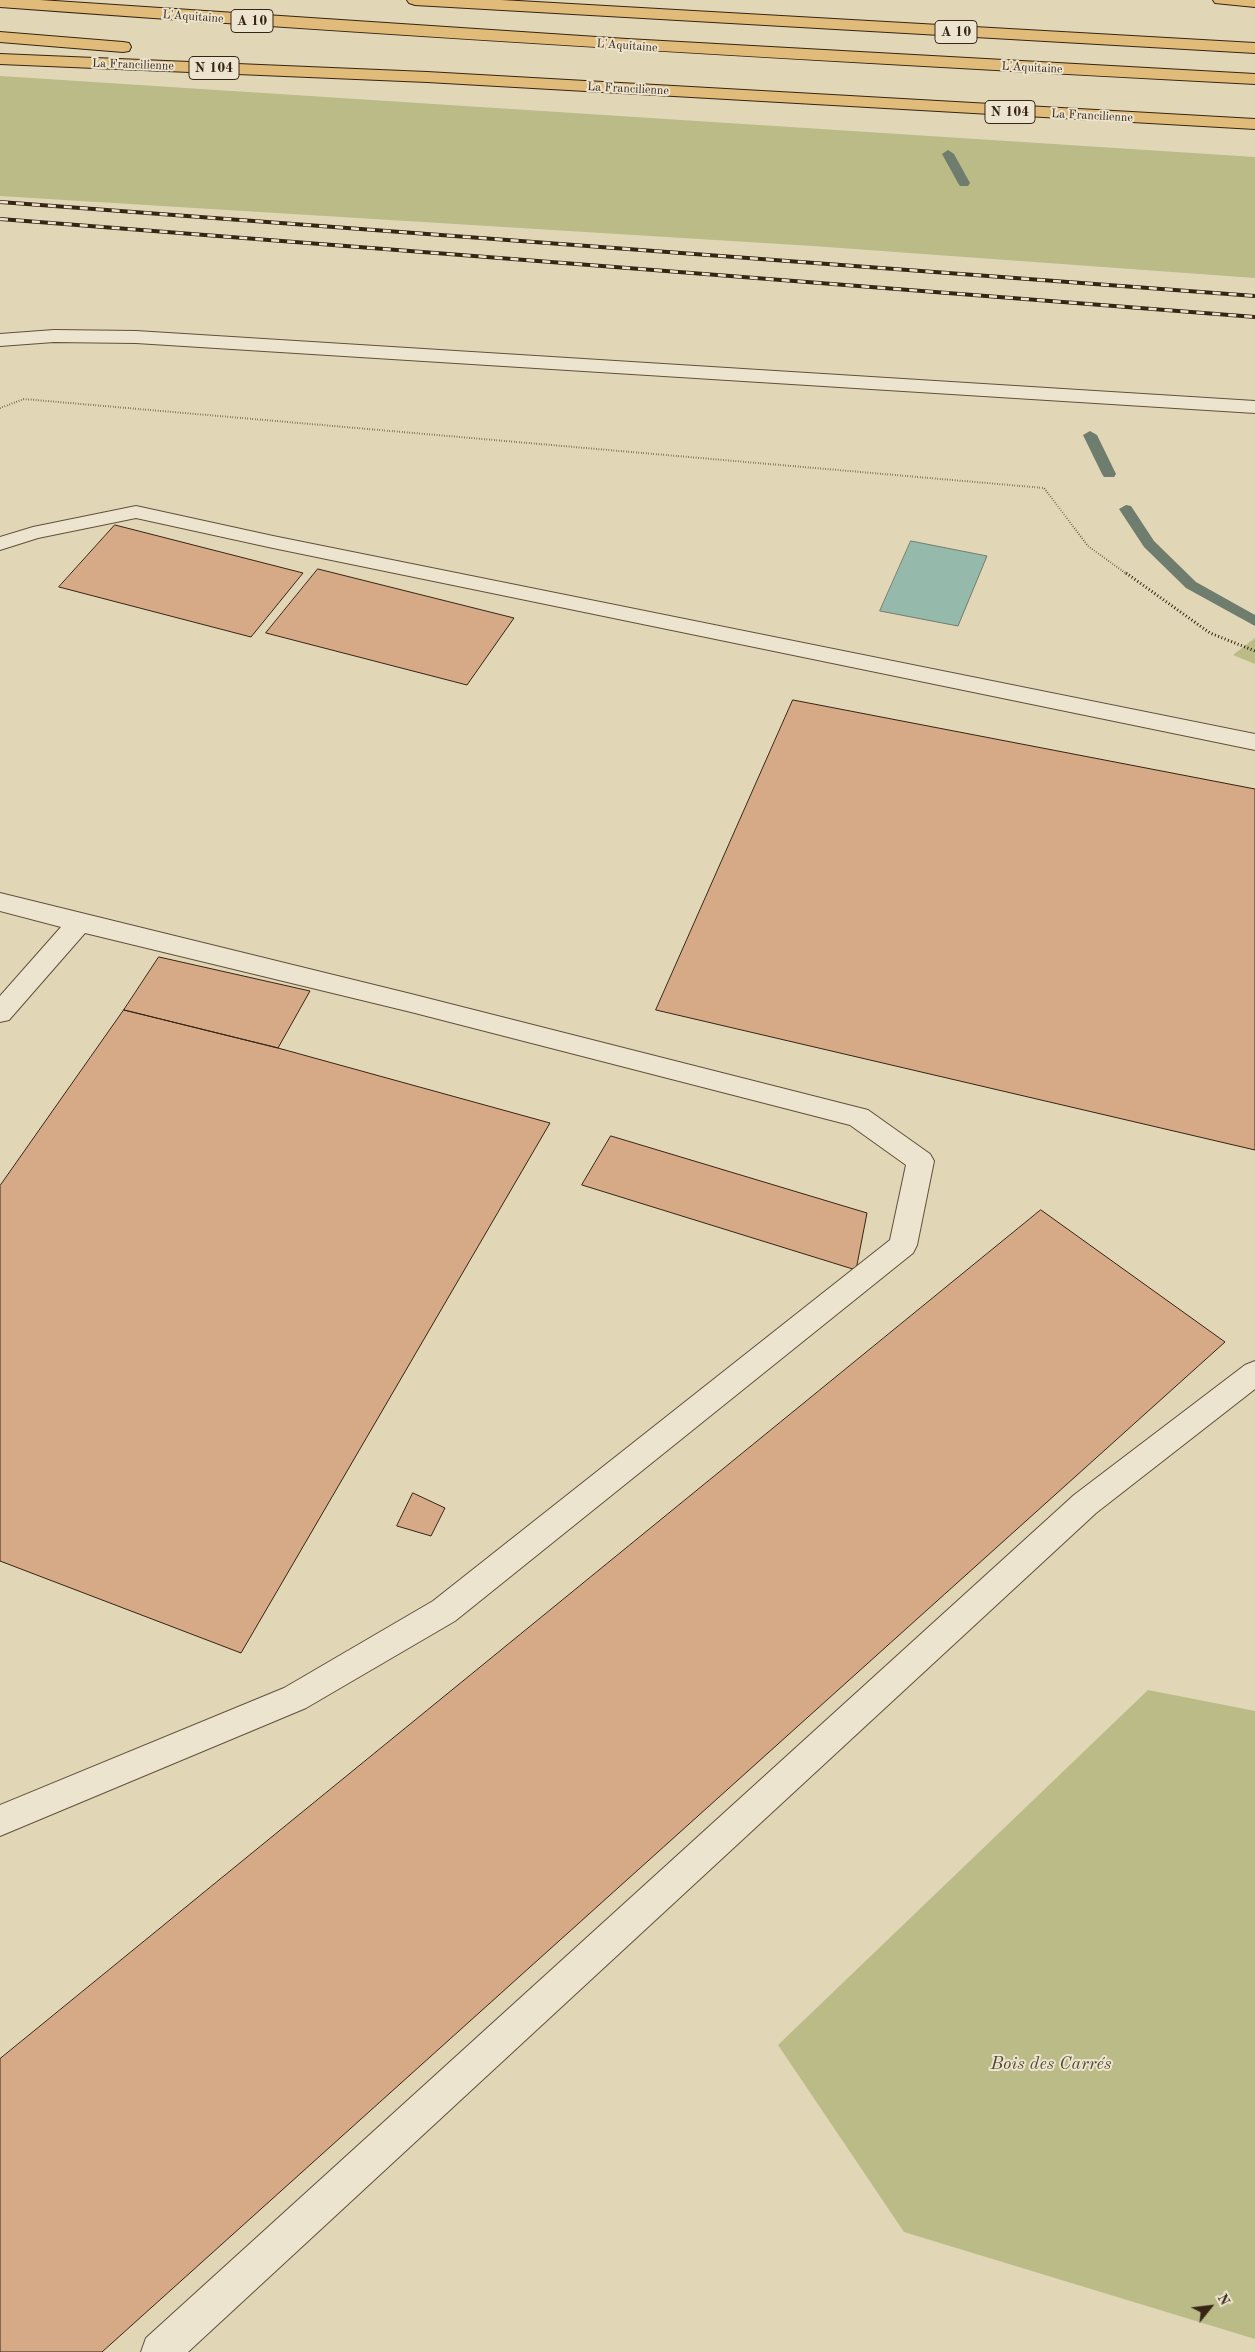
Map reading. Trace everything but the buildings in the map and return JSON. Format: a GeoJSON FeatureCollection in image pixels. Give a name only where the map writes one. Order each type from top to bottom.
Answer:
{"type":"FeatureCollection","features":[{"type":"Feature","properties":{"kind":"highway","name":"A 10"},"geometry":{"type":"LineString","coordinates":[[415,0],[1255,48]]}},
{"type":"Feature","properties":{"kind":"highway"},"geometry":{"type":"LineString","coordinates":[[1220,0],[1255,2]]}},
{"type":"Feature","properties":{"kind":"highway","name":"L'Aquitaine"},"geometry":{"type":"LineString","coordinates":[[0,2],[251,21],[739,53],[1255,79]]}},
{"type":"Feature","properties":{"kind":"highway"},"geometry":{"type":"LineString","coordinates":[[0,36],[427,77]]}},
{"type":"Feature","properties":{"kind":"highway","name":"La Francilienne"},"geometry":{"type":"LineString","coordinates":[[0,59],[427,77],[1032,113],[1255,124]]}},
{"type":"Feature","properties":{"kind":"lane"},"geometry":{"type":"LineString","coordinates":[[0,340],[54,336],[136,337],[1255,407]]}},
{"type":"Feature","properties":{"kind":"lane"},"geometry":{"type":"LineString","coordinates":[[0,544],[33,533],[136,512],[272,542],[1255,742]]}},
{"type":"Feature","properties":{"kind":"lane"},"geometry":{"type":"LineString","coordinates":[[0,902],[79,923],[411,1002],[858,1117],[920,1161],[903,1245],[444,1611],[295,1698],[0,1821]]}},
{"type":"Feature","properties":{"kind":"lane"},"geometry":{"type":"LineString","coordinates":[[0,1013],[79,923]]}},
{"type":"Feature","properties":{"kind":"lane"},"geometry":{"type":"LineString","coordinates":[[160,2352],[1084,1504],[1255,1373]]}},
{"type":"Feature","properties":{"kind":"path"},"geometry":{"type":"LineString","coordinates":[[0,408],[24,400],[1044,488],[1088,546],[1210,633],[1255,651]]}},
{"type":"Feature","properties":{"kind":"green space"},"geometry":{"type":"Polygon","coordinates":[[[0,76],[1255,157],[1255,278],[813,246],[0,196],[0,76]]]}},
{"type":"Feature","properties":{"kind":"green space"},"geometry":{"type":"Polygon","coordinates":[[[1255,638],[1255,664],[1233,655],[1255,638]]]}},
{"type":"Feature","properties":{"kind":"green space","name":"Bois des Carrés"},"geometry":{"type":"Polygon","coordinates":[[[1148,1690],[1255,1711],[1255,2339],[904,2232],[778,2045],[1148,1690]]]}},
{"type":"Feature","properties":{"kind":"shaded area"},"geometry":{"type":"Polygon","coordinates":[[[911,541],[987,556],[958,626],[880,611],[911,541]]]}},
{"type":"Feature","properties":{"kind":"waterway"},"geometry":{"type":"LineString","coordinates":[[948,154],[964,183]]}},
{"type":"Feature","properties":{"kind":"waterway"},"geometry":{"type":"LineString","coordinates":[[1090,435],[1109,474]]}},
{"type":"Feature","properties":{"kind":"waterway"},"geometry":{"type":"LineString","coordinates":[[1126,509],[1149,544],[1191,585],[1255,621]]}},
{"type":"Feature","properties":{"kind":"railway"},"geometry":{"type":"LineString","coordinates":[[0,202],[1255,296]]}},
{"type":"Feature","properties":{"kind":"railway"},"geometry":{"type":"LineString","coordinates":[[0,219],[1255,317]]}}]}
